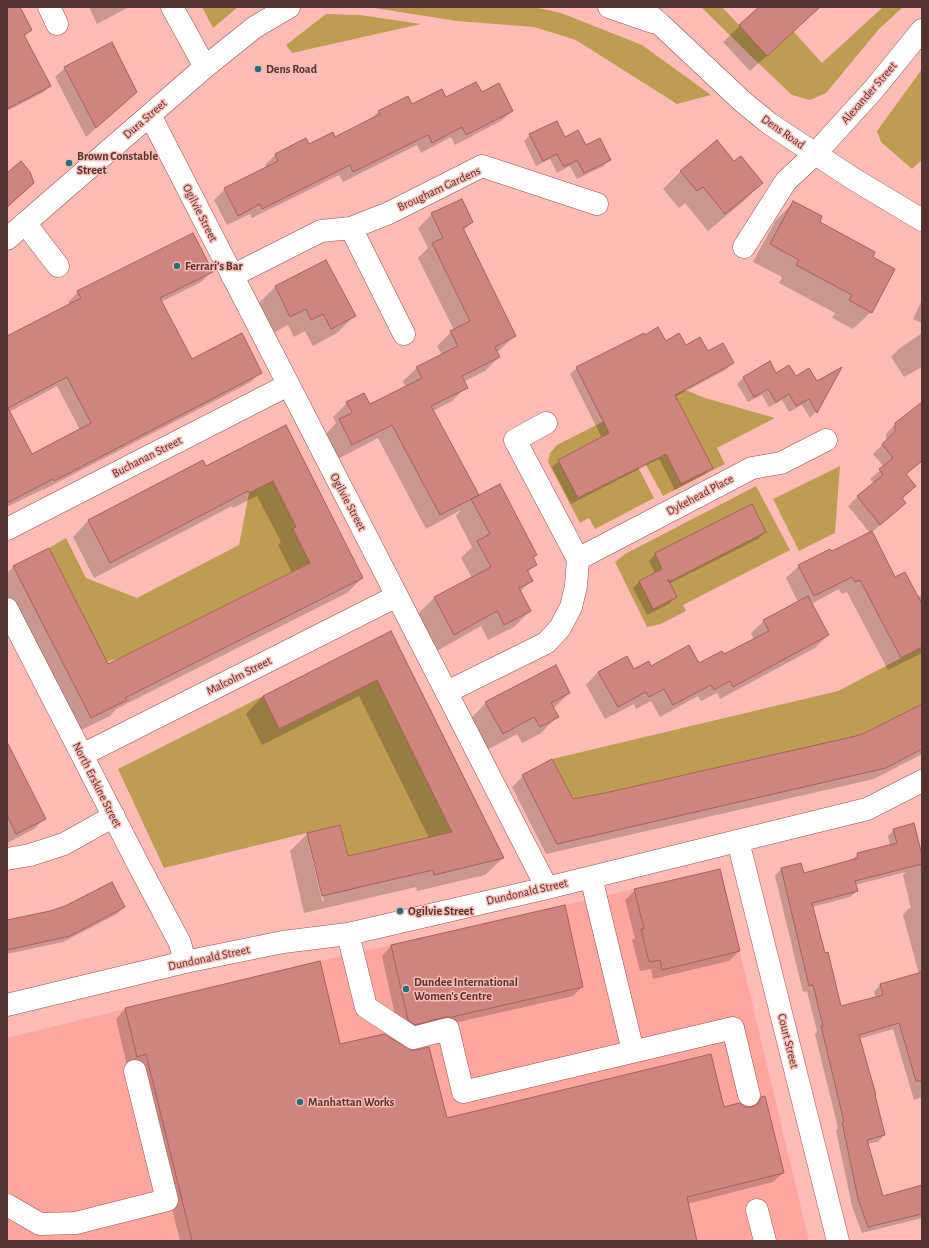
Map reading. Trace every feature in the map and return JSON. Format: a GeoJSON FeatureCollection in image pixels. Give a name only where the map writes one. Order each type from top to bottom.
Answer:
{"type":"FeatureCollection","features":[{"type":"Feature","properties":{"kind":"street"},"geometry":{"type":"LineString","coordinates":[[172,7],[204,67]]}},
{"type":"Feature","properties":{"kind":"street","name":"Dura Street"},"geometry":{"type":"LineString","coordinates":[[7,239],[204,67],[255,27],[289,7]]}},
{"type":"Feature","properties":{"kind":"street","name":"Dens Road"},"geometry":{"type":"LineString","coordinates":[[610,7],[660,24]]}},
{"type":"Feature","properties":{"kind":"street","name":"Dens Road"},"geometry":{"type":"LineString","coordinates":[[640,7],[743,102],[770,124],[896,206],[922,220]]}},
{"type":"Feature","properties":{"kind":"street","name":"Alexander Street"},"geometry":{"type":"LineString","coordinates":[[744,247],[786,181],[815,154],[874,89],[922,30]]}},
{"type":"Feature","properties":{"kind":"street","name":"Ogilvie Street"},"geometry":{"type":"LineString","coordinates":[[150,115],[547,888]]}},
{"type":"Feature","properties":{"kind":"street","name":"Brougham Gardens"},"geometry":{"type":"LineString","coordinates":[[232,276],[321,231],[351,228],[389,213],[482,166],[597,204]]}},
{"type":"Feature","properties":{"kind":"street"},"geometry":{"type":"LineString","coordinates":[[26,223],[58,266]]}},
{"type":"Feature","properties":{"kind":"street"},"geometry":{"type":"LineString","coordinates":[[351,228],[404,334]]}},
{"type":"Feature","properties":{"kind":"street","name":"Buchanan Street"},"geometry":{"type":"LineString","coordinates":[[7,530],[288,385]]}},
{"type":"Feature","properties":{"kind":"street"},"geometry":{"type":"LineString","coordinates":[[447,692],[546,643],[560,628],[571,607],[576,586],[578,559],[515,440],[546,423]]}},
{"type":"Feature","properties":{"kind":"street","name":"Dykehead Place"},"geometry":{"type":"LineString","coordinates":[[578,559],[752,468],[781,463],[826,440]]}},
{"type":"Feature","properties":{"kind":"street","name":"Malcolm Street"},"geometry":{"type":"LineString","coordinates":[[82,755],[397,596]]}},
{"type":"Feature","properties":{"kind":"street","name":"North Erskine Street"},"geometry":{"type":"LineString","coordinates":[[7,609],[180,943],[185,962]]}},
{"type":"Feature","properties":{"kind":"street","name":"Dundonald Street"},"geometry":{"type":"LineString","coordinates":[[7,1005],[185,962],[283,942],[348,934],[547,888],[867,809],[922,781]]}},
{"type":"Feature","properties":{"kind":"street"},"geometry":{"type":"LineString","coordinates":[[7,859],[30,855],[64,844],[114,816]]}},
{"type":"Feature","properties":{"kind":"street","name":"Court Street"},"geometry":{"type":"LineString","coordinates":[[738,841],[838,1241]]}},
{"type":"Feature","properties":{"kind":"street"},"geometry":{"type":"LineString","coordinates":[[591,877],[633,1052]]}},
{"type":"Feature","properties":{"kind":"street"},"geometry":{"type":"LineString","coordinates":[[348,934],[366,1007],[413,1038],[448,1030],[463,1092],[733,1028],[749,1095]]}},
{"type":"Feature","properties":{"kind":"street"},"geometry":{"type":"LineString","coordinates":[[7,1205],[43,1233],[167,1200],[135,1071]]}},
{"type":"Feature","properties":{"kind":"street"},"geometry":{"type":"LineString","coordinates":[[757,1210],[765,1241]]}},
{"type":"Feature","properties":{"kind":"shaded area"},"geometry":{"type":"Polygon","coordinates":[[[202,7],[238,7],[213,28],[202,7]]]}},
{"type":"Feature","properties":{"kind":"shaded area"},"geometry":{"type":"Polygon","coordinates":[[[368,7],[534,7],[561,13],[642,45],[711,95],[677,104],[576,40],[534,27],[457,21],[368,7]]]}},
{"type":"Feature","properties":{"kind":"shaded area"},"geometry":{"type":"Polygon","coordinates":[[[701,7],[722,7],[767,55],[793,31],[822,63],[883,7],[903,7],[879,29],[826,93],[810,100],[792,95],[701,7]]]}},
{"type":"Feature","properties":{"kind":"shaded area"},"geometry":{"type":"Polygon","coordinates":[[[326,14],[360,15],[421,24],[292,53],[286,45],[326,14]]]}},
{"type":"Feature","properties":{"kind":"shaded area"},"geometry":{"type":"Polygon","coordinates":[[[922,69],[922,160],[912,169],[881,142],[877,131],[922,69]]]}},
{"type":"Feature","properties":{"kind":"shaded area"},"geometry":{"type":"Polygon","coordinates":[[[669,388],[688,391],[705,398],[775,418],[717,448],[725,464],[663,496],[622,421],[669,388]]]}},
{"type":"Feature","properties":{"kind":"shaded area"},"geometry":{"type":"Polygon","coordinates":[[[612,417],[654,498],[595,529],[589,518],[580,523],[548,462],[550,453],[557,445],[612,417]]]}},
{"type":"Feature","properties":{"kind":"shaded area"},"geometry":{"type":"Polygon","coordinates":[[[840,466],[835,533],[799,551],[773,499],[840,466]]]}},
{"type":"Feature","properties":{"kind":"shaded area"},"geometry":{"type":"Polygon","coordinates":[[[273,481],[296,527],[293,529],[301,546],[313,561],[125,656],[107,662],[49,548],[66,538],[86,578],[137,598],[239,545],[249,493],[273,481]]]}},
{"type":"Feature","properties":{"kind":"shaded area"},"geometry":{"type":"Polygon","coordinates":[[[756,486],[790,550],[683,605],[686,611],[661,624],[647,627],[615,562],[625,554],[756,486]]]}},
{"type":"Feature","properties":{"kind":"shaded area"},"geometry":{"type":"Polygon","coordinates":[[[922,647],[922,704],[856,736],[573,799],[552,759],[838,691],[922,647]]]}},
{"type":"Feature","properties":{"kind":"shaded area"},"geometry":{"type":"Polygon","coordinates":[[[377,680],[452,832],[348,856],[340,825],[164,868],[118,769],[263,696],[280,729],[377,680]]]}},
{"type":"Feature","properties":{"kind":"shaded area"},"geometry":{"type":"Polygon","coordinates":[[[720,869],[809,1241],[7,1241],[7,1038],[320,961],[720,869]]]}},
{"type":"Feature","properties":{"kind":"building"},"geometry":{"type":"Polygon","coordinates":[[[7,7],[20,7],[32,30],[24,35],[51,86],[7,109],[7,7]]]}},
{"type":"Feature","properties":{"kind":"building"},"geometry":{"type":"Polygon","coordinates":[[[759,7],[820,7],[767,56],[739,25],[759,7]]]}},
{"type":"Feature","properties":{"kind":"building"},"geometry":{"type":"Polygon","coordinates":[[[112,42],[137,92],[96,128],[64,67],[112,42]]]}},
{"type":"Feature","properties":{"kind":"building"},"geometry":{"type":"Polygon","coordinates":[[[476,82],[482,92],[499,83],[513,111],[466,135],[462,127],[432,143],[428,135],[353,172],[350,165],[262,209],[260,204],[238,216],[224,188],[278,161],[275,154],[306,138],[309,144],[333,132],[335,137],[380,114],[378,111],[408,96],[412,104],[442,89],[446,97],[476,82]]]}},
{"type":"Feature","properties":{"kind":"building"},"geometry":{"type":"Polygon","coordinates":[[[557,121],[565,137],[578,130],[586,145],[600,138],[611,160],[584,173],[577,160],[564,167],[557,154],[543,161],[529,134],[557,121]]]}},
{"type":"Feature","properties":{"kind":"building"},"geometry":{"type":"Polygon","coordinates":[[[717,140],[734,161],[741,156],[763,183],[725,214],[703,187],[697,191],[680,171],[717,140]]]}},
{"type":"Feature","properties":{"kind":"building"},"geometry":{"type":"Polygon","coordinates":[[[21,161],[30,172],[34,183],[7,207],[7,173],[21,161]]]}},
{"type":"Feature","properties":{"kind":"building"},"geometry":{"type":"Polygon","coordinates":[[[462,199],[473,222],[463,228],[516,336],[495,347],[500,357],[462,376],[468,388],[431,406],[479,495],[440,515],[392,425],[352,445],[339,419],[352,413],[346,402],[364,393],[370,404],[422,378],[416,367],[458,346],[450,331],[470,321],[432,243],[443,238],[431,213],[462,199]]]}},
{"type":"Feature","properties":{"kind":"building"},"geometry":{"type":"Polygon","coordinates":[[[793,201],[822,216],[820,222],[875,252],[873,257],[895,269],[872,313],[849,300],[852,295],[796,265],[799,260],[770,244],[793,201]]]}},
{"type":"Feature","properties":{"kind":"building"},"geometry":{"type":"Polygon","coordinates":[[[193,233],[213,272],[160,298],[192,359],[242,333],[262,373],[54,481],[53,479],[7,503],[7,336],[81,298],[77,291],[193,233]],[[67,377],[8,408],[32,454],[91,423],[67,377]]]}},
{"type":"Feature","properties":{"kind":"building"},"geometry":{"type":"Polygon","coordinates":[[[326,260],[356,316],[331,329],[323,314],[311,320],[306,309],[290,317],[275,286],[326,260]]]}},
{"type":"Feature","properties":{"kind":"building"},"geometry":{"type":"Polygon","coordinates":[[[658,327],[666,341],[679,333],[686,345],[700,337],[708,351],[723,343],[734,363],[675,395],[713,468],[681,484],[666,454],[578,498],[558,460],[609,433],[576,367],[644,333],[645,335],[658,327]]]}},
{"type":"Feature","properties":{"kind":"building"},"geometry":{"type":"Polygon","coordinates":[[[770,361],[776,373],[789,365],[796,376],[809,368],[817,381],[842,367],[817,413],[809,399],[796,406],[789,394],[776,402],[768,389],[754,397],[743,377],[770,361]]]}},
{"type":"Feature","properties":{"kind":"building"},"geometry":{"type":"Polygon","coordinates":[[[922,402],[922,461],[906,474],[916,486],[902,498],[906,503],[880,525],[857,496],[883,475],[879,469],[893,458],[882,444],[895,432],[895,423],[922,402]]]}},
{"type":"Feature","properties":{"kind":"building"},"geometry":{"type":"Polygon","coordinates":[[[286,425],[363,578],[125,698],[127,700],[91,718],[13,566],[49,548],[108,664],[310,563],[293,529],[296,527],[273,481],[249,493],[248,491],[110,563],[88,520],[203,460],[206,466],[286,425]]]}},
{"type":"Feature","properties":{"kind":"building"},"geometry":{"type":"Polygon","coordinates":[[[500,484],[537,555],[533,557],[537,565],[527,570],[533,581],[519,588],[531,611],[504,625],[497,611],[454,635],[434,597],[491,567],[477,541],[490,534],[471,499],[500,484]]]}},
{"type":"Feature","properties":{"kind":"building"},"geometry":{"type":"Polygon","coordinates":[[[752,504],[766,532],[669,582],[677,597],[653,609],[639,581],[662,569],[655,553],[752,504]]]}},
{"type":"Feature","properties":{"kind":"building"},"geometry":{"type":"Polygon","coordinates":[[[872,531],[895,577],[905,572],[922,604],[922,647],[901,658],[860,580],[855,582],[852,577],[814,596],[798,565],[830,549],[832,551],[872,531]]]}},
{"type":"Feature","properties":{"kind":"building"},"geometry":{"type":"Polygon","coordinates":[[[808,596],[829,635],[733,687],[730,681],[714,690],[711,685],[673,705],[664,689],[649,697],[646,692],[618,707],[598,672],[627,656],[634,669],[649,661],[651,666],[689,645],[699,663],[722,651],[724,654],[769,631],[763,620],[808,596]]]}},
{"type":"Feature","properties":{"kind":"building"},"geometry":{"type":"Polygon","coordinates":[[[391,631],[504,858],[434,875],[433,870],[322,896],[307,833],[340,825],[348,856],[452,832],[377,680],[279,729],[263,696],[391,631]]]}},
{"type":"Feature","properties":{"kind":"building"},"geometry":{"type":"Polygon","coordinates":[[[556,665],[570,693],[551,703],[559,717],[540,727],[534,717],[503,734],[485,702],[556,665]]]}},
{"type":"Feature","properties":{"kind":"building"},"geometry":{"type":"Polygon","coordinates":[[[922,704],[922,749],[886,768],[557,844],[522,775],[552,759],[573,799],[856,736],[922,704]]]}},
{"type":"Feature","properties":{"kind":"building"},"geometry":{"type":"Polygon","coordinates":[[[7,742],[46,819],[16,834],[7,815],[7,742]]]}},
{"type":"Feature","properties":{"kind":"building"},"geometry":{"type":"Polygon","coordinates":[[[914,823],[922,855],[922,864],[855,881],[858,891],[812,903],[825,953],[828,952],[841,1006],[883,995],[880,984],[922,972],[922,1081],[916,1081],[899,1023],[859,1035],[876,1095],[885,1135],[867,1140],[883,1196],[922,1185],[922,1214],[868,1227],[858,1199],[842,1122],[844,1122],[821,1026],[823,1026],[813,985],[809,986],[781,868],[801,863],[804,873],[858,858],[857,853],[897,843],[893,829],[914,823]]]}},
{"type":"Feature","properties":{"kind":"building"},"geometry":{"type":"Polygon","coordinates":[[[720,869],[740,951],[662,970],[660,960],[649,962],[641,929],[644,929],[634,889],[720,869]]]}},
{"type":"Feature","properties":{"kind":"building"},"geometry":{"type":"Polygon","coordinates":[[[112,882],[125,907],[70,936],[7,950],[7,920],[50,911],[65,906],[112,882]]]}},
{"type":"Feature","properties":{"kind":"building"},"geometry":{"type":"Polygon","coordinates":[[[565,905],[583,987],[415,1025],[408,1020],[391,945],[565,905]]]}},
{"type":"Feature","properties":{"kind":"building","name":"Manhattan Works"},"geometry":{"type":"Polygon","coordinates":[[[320,961],[340,1044],[384,1034],[411,1050],[429,1047],[447,1118],[711,1054],[724,1107],[739,1103],[745,1107],[752,1107],[758,1104],[761,1097],[765,1096],[784,1173],[687,1197],[697,1241],[192,1241],[146,1054],[137,1057],[125,1008],[320,961]]]}},
{"type":"Feature","properties":{"kind":"place","name":"Dens Road"},"geometry":{"type":"Point","coordinates":[258,69]}},
{"type":"Feature","properties":{"kind":"place","name":"Brown Constable Street"},"geometry":{"type":"Point","coordinates":[69,163]}},
{"type":"Feature","properties":{"kind":"place","name":"Ferrari's Bar"},"geometry":{"type":"Point","coordinates":[177,266]}},
{"type":"Feature","properties":{"kind":"place","name":"Ogilvie Street"},"geometry":{"type":"Point","coordinates":[400,911]}},
{"type":"Feature","properties":{"kind":"place","name":"Dundee International Women's Centre"},"geometry":{"type":"Point","coordinates":[406,989]}},
{"type":"Feature","properties":{"kind":"place","name":"Manhattan Works"},"geometry":{"type":"Point","coordinates":[300,1102]}}]}
